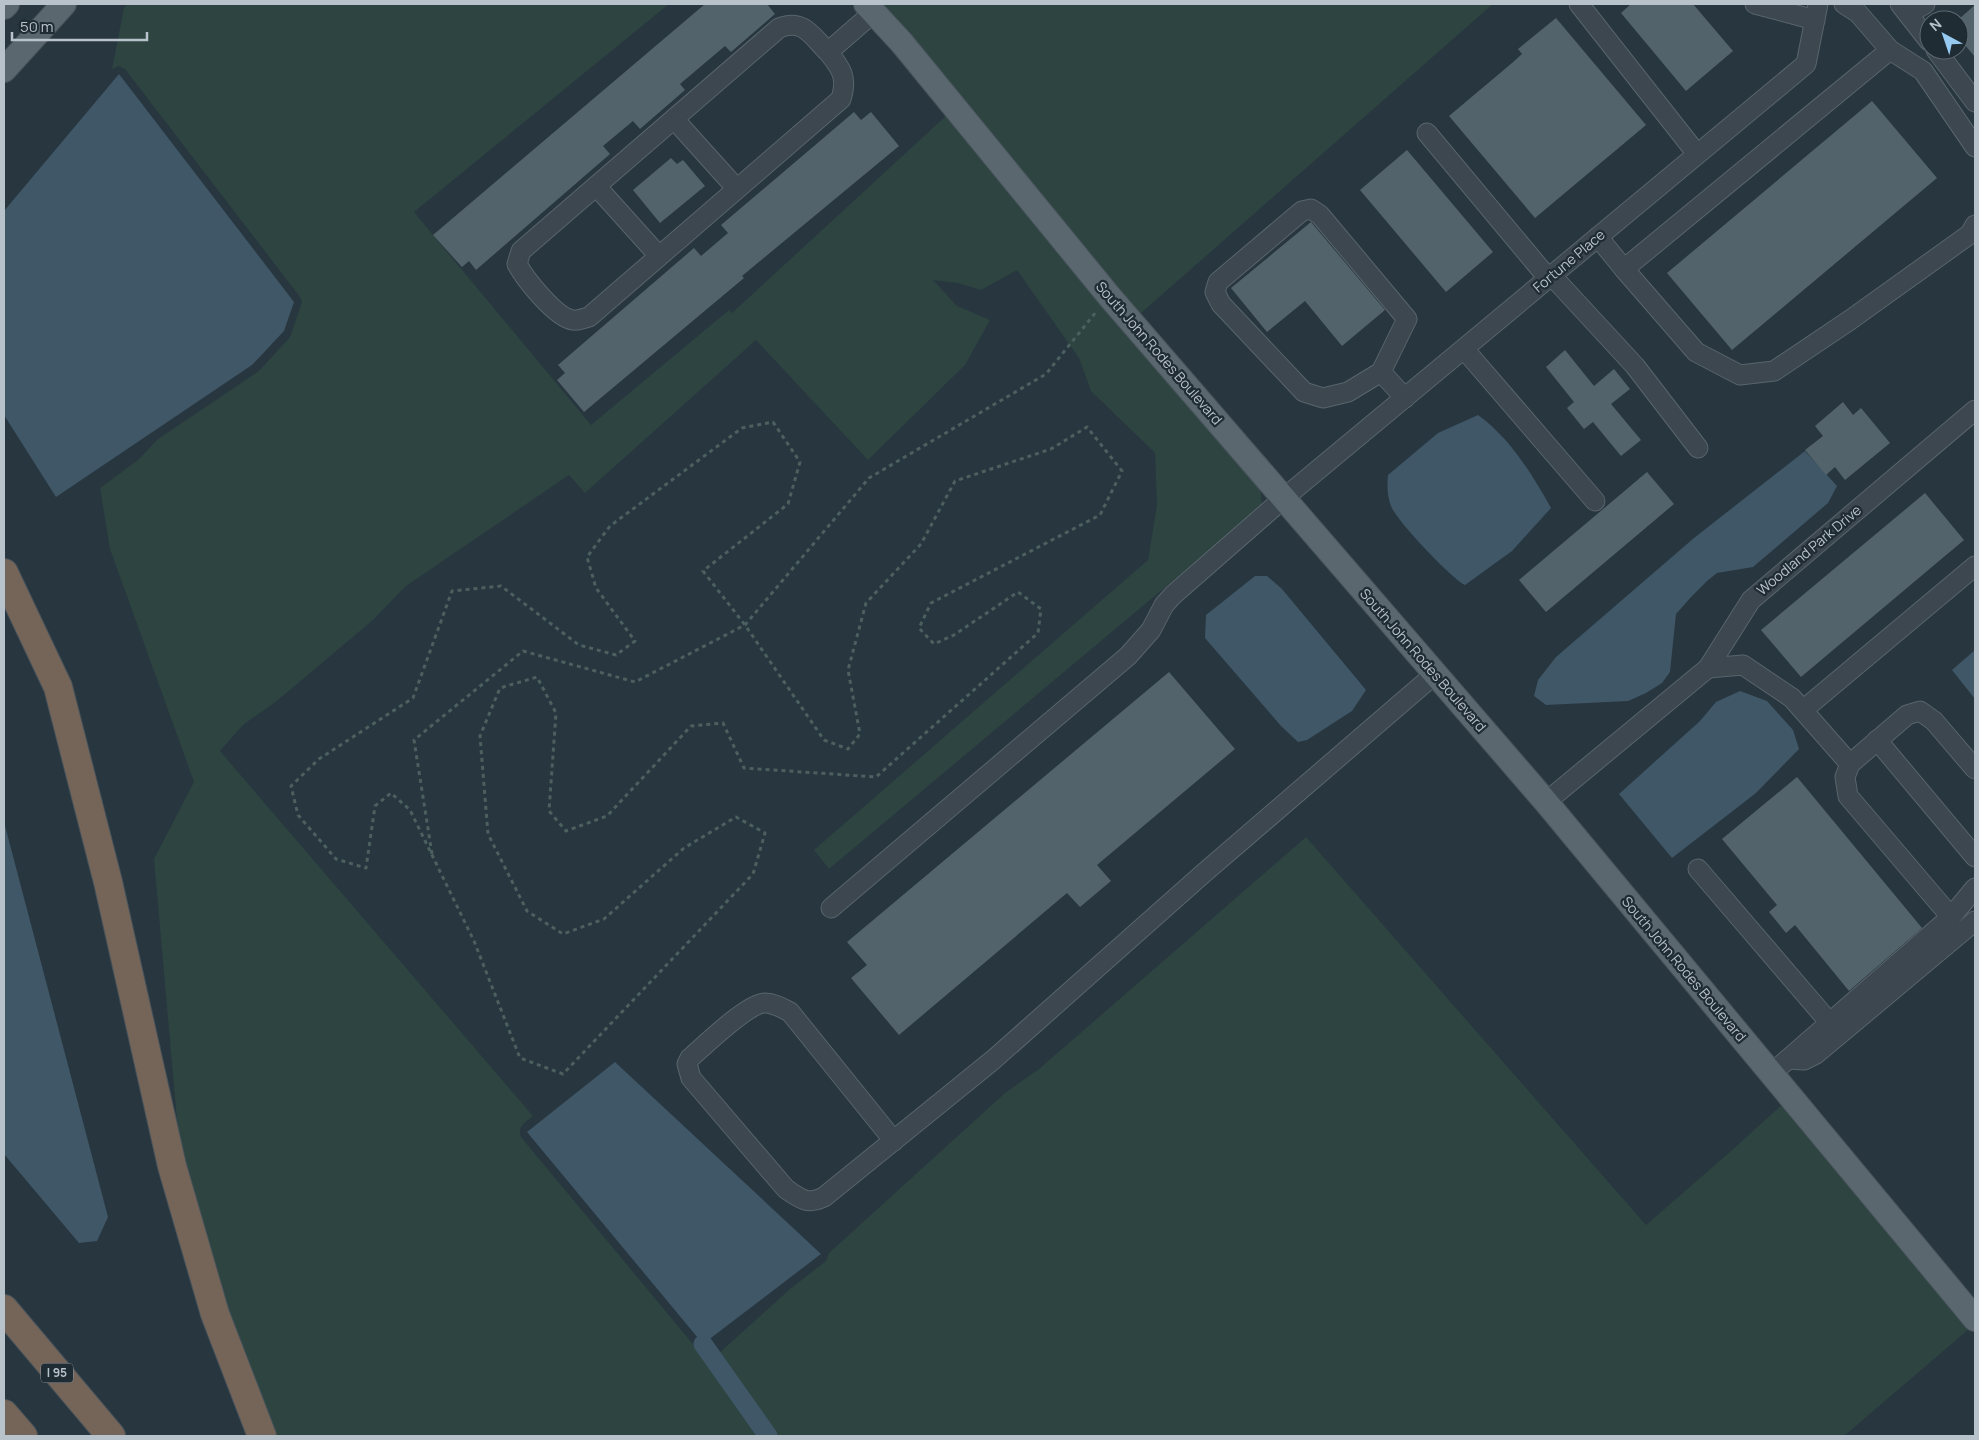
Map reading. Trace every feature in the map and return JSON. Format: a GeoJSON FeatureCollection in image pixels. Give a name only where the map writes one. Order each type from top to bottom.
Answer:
{"type":"FeatureCollection","features":[{"type":"Feature","properties":{"kind":"highway"},"geometry":{"type":"LineString","coordinates":[[4,573],[58,687],[108,882],[172,1166],[215,1314],[262,1436]]}},
{"type":"Feature","properties":{"kind":"highway","name":"I 95"},"geometry":{"type":"LineString","coordinates":[[4,1309],[111,1436]]}},
{"type":"Feature","properties":{"kind":"highway"},"geometry":{"type":"LineString","coordinates":[[4,1414],[23,1436]]}},
{"type":"Feature","properties":{"kind":"main road"},"geometry":{"type":"LineString","coordinates":[[4,7],[7,4]]}},
{"type":"Feature","properties":{"kind":"main road"},"geometry":{"type":"LineString","coordinates":[[4,70],[64,4]]}},
{"type":"Feature","properties":{"kind":"main road","name":"South John Rodes Boulevard"},"geometry":{"type":"LineString","coordinates":[[870,8],[902,43],[1109,296],[1546,802],[1780,1066],[1971,1306]]}},
{"type":"Feature","properties":{"kind":"street"},"geometry":{"type":"LineString","coordinates":[[1579,4],[1697,154]]}},
{"type":"Feature","properties":{"kind":"street"},"geometry":{"type":"LineString","coordinates":[[1755,4],[1816,12]]}},
{"type":"Feature","properties":{"kind":"street"},"geometry":{"type":"LineString","coordinates":[[1844,4],[1858,13],[1890,50],[1923,71],[1975,148]]}},
{"type":"Feature","properties":{"kind":"street"},"geometry":{"type":"LineString","coordinates":[[1919,29],[1904,9],[1925,4]]}},
{"type":"Feature","properties":{"kind":"street"},"geometry":{"type":"LineString","coordinates":[[828,52],[870,8]]}},
{"type":"Feature","properties":{"kind":"street","name":"Fortune Place"},"geometry":{"type":"LineString","coordinates":[[831,908],[1128,656],[1151,630],[1164,605],[1173,595],[1284,498],[1806,64],[1816,12]]}},
{"type":"Feature","properties":{"kind":"street"},"geometry":{"type":"LineString","coordinates":[[789,24],[801,26],[828,52],[840,67],[844,79],[844,90],[841,99],[589,317],[574,320],[561,315],[524,276],[517,264],[521,251],[779,28],[789,24]]}},
{"type":"Feature","properties":{"kind":"street"},"geometry":{"type":"LineString","coordinates":[[1624,269],[1890,50]]}},
{"type":"Feature","properties":{"kind":"street"},"geometry":{"type":"LineString","coordinates":[[1944,60],[1975,102]]}},
{"type":"Feature","properties":{"kind":"street"},"geometry":{"type":"LineString","coordinates":[[674,119],[737,189]]}},
{"type":"Feature","properties":{"kind":"street"},"geometry":{"type":"LineString","coordinates":[[1427,133],[1550,277],[1635,366],[1698,448]]}},
{"type":"Feature","properties":{"kind":"street"},"geometry":{"type":"LineString","coordinates":[[596,186],[659,256]]}},
{"type":"Feature","properties":{"kind":"street"},"geometry":{"type":"LineString","coordinates":[[1311,209],[1320,215],[1407,319],[1381,372],[1348,392],[1323,398],[1304,392],[1221,304],[1215,292],[1218,282],[1302,211],[1311,209]]}},
{"type":"Feature","properties":{"kind":"street"},"geometry":{"type":"LineString","coordinates":[[1598,237],[1696,352],[1740,375],[1774,371],[1850,320],[1970,234],[1975,226]]}},
{"type":"Feature","properties":{"kind":"street"},"geometry":{"type":"LineString","coordinates":[[1464,349],[1595,501]]}},
{"type":"Feature","properties":{"kind":"street"},"geometry":{"type":"LineString","coordinates":[[1381,372],[1405,398]]}},
{"type":"Feature","properties":{"kind":"street","name":"Woodland Park Drive"},"geometry":{"type":"LineString","coordinates":[[1546,802],[1708,668],[1751,600],[1975,410]]}},
{"type":"Feature","properties":{"kind":"street"},"geometry":{"type":"LineString","coordinates":[[1803,710],[1975,566]]}},
{"type":"Feature","properties":{"kind":"street"},"geometry":{"type":"LineString","coordinates":[[1708,668],[1743,665],[1792,698],[1850,764]]}},
{"type":"Feature","properties":{"kind":"street"},"geometry":{"type":"LineString","coordinates":[[894,1140],[790,1012],[777,1005],[764,1003],[747,1010],[690,1058],[687,1064],[691,1078],[786,1189],[802,1199],[814,1202],[824,1197],[993,1060],[1435,674]]}},
{"type":"Feature","properties":{"kind":"street"},"geometry":{"type":"LineString","coordinates":[[1951,918],[1848,796],[1845,777],[1850,764],[1877,740],[1907,715],[1920,711],[1934,721],[1975,769]]}},
{"type":"Feature","properties":{"kind":"street"},"geometry":{"type":"LineString","coordinates":[[1877,740],[1975,857]]}},
{"type":"Feature","properties":{"kind":"street"},"geometry":{"type":"LineString","coordinates":[[1698,869],[1830,1023]]}},
{"type":"Feature","properties":{"kind":"street"},"geometry":{"type":"LineString","coordinates":[[1780,1066],[1951,918],[1975,888]]}},
{"type":"Feature","properties":{"kind":"street"},"geometry":{"type":"LineString","coordinates":[[1780,1066],[1804,1060],[1816,1054],[1975,921]]}},
{"type":"Feature","properties":{"kind":"path"},"geometry":{"type":"LineString","coordinates":[[433,858],[414,740],[523,651],[635,682],[745,625],[869,478],[1046,374],[1109,296]]}},
{"type":"Feature","properties":{"kind":"path"},"geometry":{"type":"LineString","coordinates":[[773,422],[800,462],[788,504],[703,571],[745,625],[824,740],[848,749],[860,734],[848,670],[866,603],[921,544],[956,481],[1051,449],[1087,427],[1122,471],[1100,514],[931,603],[919,628],[934,644],[954,635],[1018,592],[1041,609],[1038,633],[876,777],[744,768],[723,723],[691,726],[608,816],[566,831],[549,811],[556,713],[537,677],[500,688],[480,736],[488,834],[527,911],[563,934],[604,919],[684,848],[736,817],[765,834],[752,874],[563,1074],[520,1058],[474,941],[410,810],[391,793],[375,806],[366,868],[336,859],[298,815],[292,786],[319,760],[414,698],[452,591],[501,586],[578,644],[616,655],[635,641],[596,588],[587,557],[610,526],[742,428],[773,422]]}},
{"type":"Feature","properties":{"kind":"green space"},"geometry":{"type":"Polygon","coordinates":[[[128,4],[669,4],[414,212],[591,425],[729,310],[732,313],[948,114],[1260,484],[1262,506],[829,869],[814,850],[1148,560],[1157,505],[1155,453],[1091,391],[1079,358],[1017,270],[981,290],[958,283],[933,280],[957,306],[990,320],[965,365],[868,460],[756,340],[585,493],[569,475],[406,586],[373,620],[278,700],[243,725],[220,751],[533,1116],[521,1127],[521,1137],[697,1349],[704,1353],[713,1348],[718,1354],[790,1289],[826,1261],[829,1253],[1005,1093],[1039,1069],[1306,837],[1646,1225],[1784,1103],[1969,1329],[1844,1436],[272,1436],[224,1312],[181,1165],[154,859],[194,782],[110,549],[100,488],[138,460],[158,439],[259,371],[290,337],[302,302],[125,69],[119,66],[112,69],[124,8],[128,4]]]}},
{"type":"Feature","properties":{"kind":"green space"},"geometry":{"type":"Polygon","coordinates":[[[879,4],[1493,4],[1140,314],[1144,321],[879,4]]]}},
{"type":"Feature","properties":{"kind":"water"},"geometry":{"type":"Polygon","coordinates":[[[119,74],[294,302],[284,331],[252,365],[56,497],[4,415],[4,211],[119,74]]]}},
{"type":"Feature","properties":{"kind":"water"},"geometry":{"type":"Polygon","coordinates":[[[1478,415],[1500,434],[1519,457],[1551,508],[1512,551],[1465,585],[1437,561],[1395,513],[1389,498],[1388,475],[1438,433],[1478,415]]]}},
{"type":"Feature","properties":{"kind":"water"},"geometry":{"type":"Polygon","coordinates":[[[1805,451],[1837,486],[1828,503],[1753,567],[1717,573],[1692,596],[1676,614],[1670,672],[1662,683],[1628,701],[1546,705],[1534,696],[1538,680],[1556,657],[1694,538],[1805,451]]]}},
{"type":"Feature","properties":{"kind":"water"},"geometry":{"type":"Polygon","coordinates":[[[1255,576],[1267,576],[1282,589],[1366,690],[1352,711],[1307,740],[1298,742],[1281,726],[1205,638],[1206,615],[1255,576]]]}},
{"type":"Feature","properties":{"kind":"water"},"geometry":{"type":"Polygon","coordinates":[[[1975,650],[1975,699],[1952,670],[1975,650]]]}},
{"type":"Feature","properties":{"kind":"water"},"geometry":{"type":"Polygon","coordinates":[[[1740,691],[1767,701],[1793,730],[1799,749],[1756,793],[1672,858],[1619,794],[1700,721],[1716,702],[1740,691]]]}},
{"type":"Feature","properties":{"kind":"water"},"geometry":{"type":"Polygon","coordinates":[[[4,822],[108,1217],[97,1241],[79,1243],[4,1154],[4,822]]]}},
{"type":"Feature","properties":{"kind":"water"},"geometry":{"type":"Polygon","coordinates":[[[615,1062],[821,1254],[703,1344],[527,1132],[615,1062]]]}},
{"type":"Feature","properties":{"kind":"building"},"geometry":{"type":"Polygon","coordinates":[[[705,4],[767,4],[775,14],[731,52],[725,46],[680,84],[685,90],[640,129],[633,121],[603,146],[610,154],[476,270],[469,261],[462,267],[433,235],[705,4]]]}},
{"type":"Feature","properties":{"kind":"building"},"geometry":{"type":"Polygon","coordinates":[[[1631,4],[1693,4],[1733,51],[1686,91],[1621,13],[1631,4]]]}},
{"type":"Feature","properties":{"kind":"building"},"geometry":{"type":"Polygon","coordinates":[[[1975,5],[1975,57],[1969,50],[1969,10],[1975,5]]]}},
{"type":"Feature","properties":{"kind":"building"},"geometry":{"type":"Polygon","coordinates":[[[1556,18],[1646,125],[1535,218],[1449,116],[1522,54],[1518,49],[1556,18]]]}},
{"type":"Feature","properties":{"kind":"building"},"geometry":{"type":"Polygon","coordinates":[[[1872,101],[1937,178],[1732,350],[1667,273],[1872,101]]]}},
{"type":"Feature","properties":{"kind":"building"},"geometry":{"type":"Polygon","coordinates":[[[854,112],[861,120],[871,112],[899,146],[742,276],[744,278],[584,412],[557,380],[565,373],[558,365],[694,248],[701,256],[728,233],[721,225],[854,112]]]}},
{"type":"Feature","properties":{"kind":"building"},"geometry":{"type":"Polygon","coordinates":[[[1407,150],[1493,252],[1446,292],[1360,190],[1407,150]]]}},
{"type":"Feature","properties":{"kind":"building"},"geometry":{"type":"Polygon","coordinates":[[[671,158],[677,164],[683,160],[705,186],[660,223],[633,190],[671,158]]]}},
{"type":"Feature","properties":{"kind":"building"},"geometry":{"type":"Polygon","coordinates":[[[1311,222],[1385,310],[1342,346],[1305,301],[1267,332],[1231,288],[1311,222]]]}},
{"type":"Feature","properties":{"kind":"building"},"geometry":{"type":"Polygon","coordinates":[[[1565,350],[1594,386],[1614,369],[1630,389],[1611,404],[1641,440],[1621,456],[1593,422],[1584,429],[1567,408],[1574,402],[1546,367],[1565,350]]]}},
{"type":"Feature","properties":{"kind":"building"},"geometry":{"type":"Polygon","coordinates":[[[1843,402],[1853,415],[1861,408],[1890,443],[1845,480],[1835,467],[1826,475],[1805,450],[1823,436],[1815,426],[1843,402]]]}},
{"type":"Feature","properties":{"kind":"building"},"geometry":{"type":"Polygon","coordinates":[[[1647,472],[1674,504],[1546,612],[1519,580],[1647,472]]]}},
{"type":"Feature","properties":{"kind":"building"},"geometry":{"type":"Polygon","coordinates":[[[1925,493],[1964,540],[1801,677],[1761,630],[1925,493]]]}},
{"type":"Feature","properties":{"kind":"building"},"geometry":{"type":"Polygon","coordinates":[[[1169,672],[1235,749],[1097,865],[1111,881],[1080,907],[1067,893],[899,1035],[851,978],[867,965],[847,942],[1169,672]]]}},
{"type":"Feature","properties":{"kind":"building"},"geometry":{"type":"Polygon","coordinates":[[[1797,777],[1922,928],[1849,991],[1795,925],[1786,933],[1769,912],[1777,905],[1722,839],[1797,777]]]}},
{"type":"Feature","properties":{"kind":"waterway"},"geometry":{"type":"LineString","coordinates":[[703,1344],[768,1436]]}}]}
